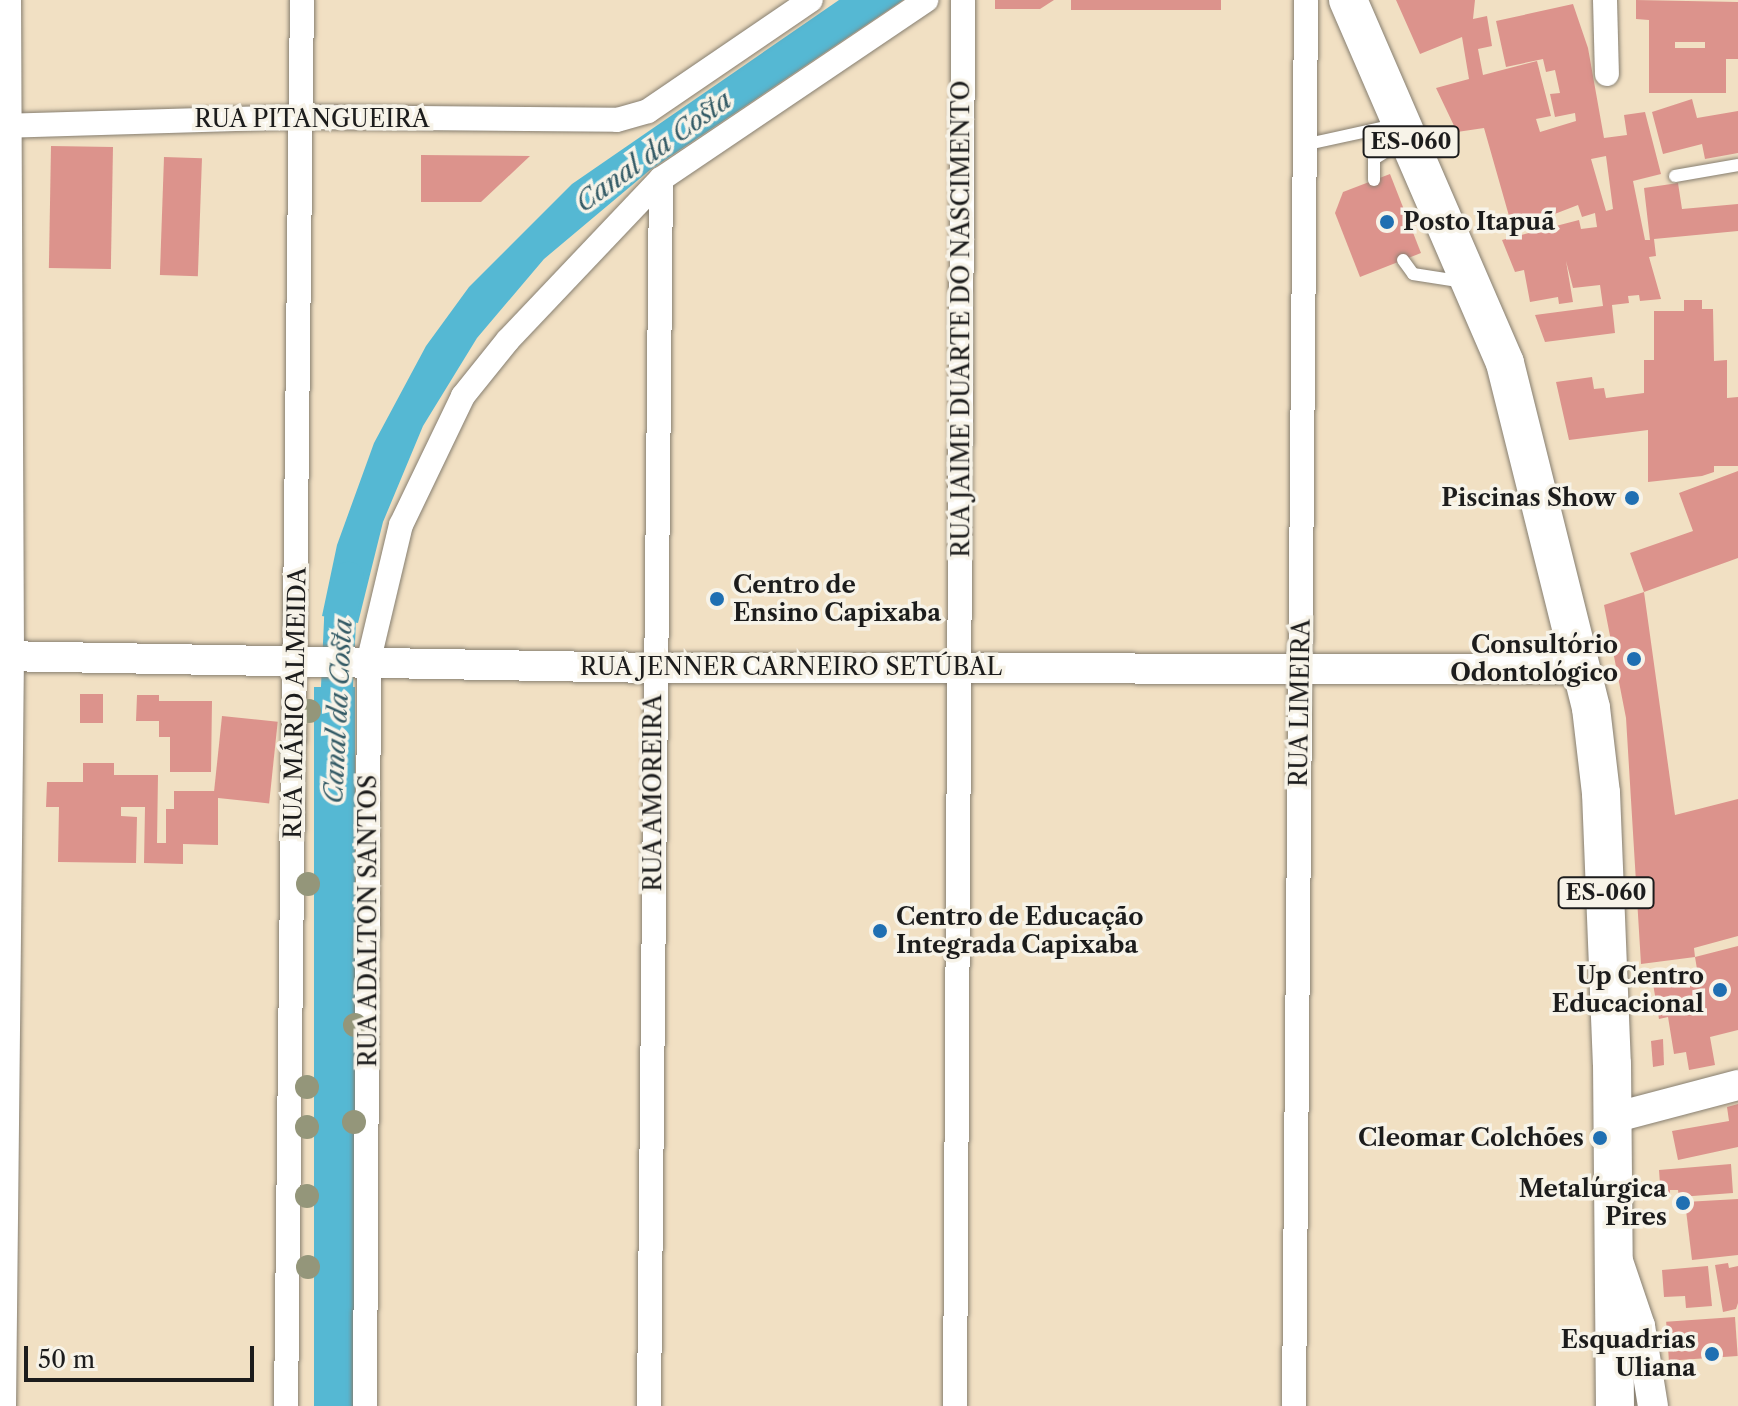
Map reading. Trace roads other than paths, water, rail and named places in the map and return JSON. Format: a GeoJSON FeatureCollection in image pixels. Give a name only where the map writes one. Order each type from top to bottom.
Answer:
{"type":"FeatureCollection","features":[{"type":"Feature","properties":{"kind":"main road","name":"ES-060"},"geometry":{"type":"LineString","coordinates":[[1348,0],[1475,284],[1527,437],[1581,669],[1601,793],[1613,1118],[1615,1406]]}},
{"type":"Feature","properties":{"kind":"street"},"geometry":{"type":"LineString","coordinates":[[4,1406],[4,126],[9,0]]}},
{"type":"Feature","properties":{"kind":"street","name":"RUA MÁRIO ALMEIDA"},"geometry":{"type":"LineString","coordinates":[[286,1406],[304,659],[302,0]]}},
{"type":"Feature","properties":{"kind":"street","name":"RUA PITANGUEIRA"},"geometry":{"type":"LineString","coordinates":[[4,126],[303,117],[623,119],[648,111],[811,0]]}},
{"type":"Feature","properties":{"kind":"street","name":"RUA ADALTON SANTOS"},"geometry":{"type":"LineString","coordinates":[[365,1406],[363,659],[401,525],[463,396],[508,340],[661,179],[926,0]]}},
{"type":"Feature","properties":{"kind":"street","name":"RUA JAIME DUARTE DO NASCIMENTO"},"geometry":{"type":"LineString","coordinates":[[955,1406],[963,0]]}},
{"type":"Feature","properties":{"kind":"street","name":"RUA LIMEIRA"},"geometry":{"type":"LineString","coordinates":[[1294,1406],[1308,144],[1306,0]]}},
{"type":"Feature","properties":{"kind":"street"},"geometry":{"type":"LineString","coordinates":[[1605,0],[1607,74]]}},
{"type":"Feature","properties":{"kind":"street","name":"RUA AMOREIRA"},"geometry":{"type":"LineString","coordinates":[[649,1406],[661,179]]}},
{"type":"Feature","properties":{"kind":"street","name":"RUA JENNER CARNEIRO SETÚBAL"},"geometry":{"type":"LineString","coordinates":[[6,656],[363,659],[654,668],[1581,669]]}},
{"type":"Feature","properties":{"kind":"street"},"geometry":{"type":"LineString","coordinates":[[1613,1118],[1738,1085]]}},
{"type":"Feature","properties":{"kind":"street"},"geometry":{"type":"LineString","coordinates":[[1614,1252],[1637,1316],[1653,1406]]}},
{"type":"Feature","properties":{"kind":"lane"},"geometry":{"type":"LineString","coordinates":[[1308,144],[1406,130]]}},
{"type":"Feature","properties":{"kind":"lane"},"geometry":{"type":"LineString","coordinates":[[1374,180],[1374,159],[1406,130]]}},
{"type":"Feature","properties":{"kind":"lane"},"geometry":{"type":"LineString","coordinates":[[1675,176],[1738,165]]}},
{"type":"Feature","properties":{"kind":"lane"},"geometry":{"type":"LineString","coordinates":[[1403,260],[1413,274],[1475,284]]}},
{"type":"Feature","properties":{"kind":"water"},"geometry":{"type":"Polygon","coordinates":[[[839,0],[903,0],[650,170],[544,259],[477,338],[423,426],[383,522],[358,623],[322,616],[337,545],[374,443],[426,346],[469,287],[572,184],[839,0]]]}},
{"type":"Feature","properties":{"kind":"water"},"geometry":{"type":"Polygon","coordinates":[[[314,687],[355,687],[355,1406],[314,1406],[314,687]]]}},
{"type":"Feature","properties":{"kind":"waterway","name":"Canal da Costa"},"geometry":{"type":"LineString","coordinates":[[335,731],[340,620],[348,578]]}},
{"type":"Feature","properties":{"kind":"place","name":"Posto Itapuã"},"geometry":{"type":"Point","coordinates":[1387,222]}},
{"type":"Feature","properties":{"kind":"place","name":"Piscinas Show"},"geometry":{"type":"Point","coordinates":[1632,498]}},
{"type":"Feature","properties":{"kind":"place","name":"Centro de Ensino Capixaba"},"geometry":{"type":"Point","coordinates":[717,599]}},
{"type":"Feature","properties":{"kind":"place","name":"Consultório Odontológico"},"geometry":{"type":"Point","coordinates":[1634,659]}},
{"type":"Feature","properties":{"kind":"place","name":"Centro de Educação Integrada Capixaba"},"geometry":{"type":"Point","coordinates":[880,931]}},
{"type":"Feature","properties":{"kind":"place","name":"Up Centro Educacional"},"geometry":{"type":"Point","coordinates":[1720,990]}},
{"type":"Feature","properties":{"kind":"place","name":"Cleomar Colchões"},"geometry":{"type":"Point","coordinates":[1600,1138]}},
{"type":"Feature","properties":{"kind":"place","name":"Metalúrgica Pires"},"geometry":{"type":"Point","coordinates":[1683,1203]}},
{"type":"Feature","properties":{"kind":"place","name":"Esquadrias Uliana"},"geometry":{"type":"Point","coordinates":[1712,1354]}}]}
